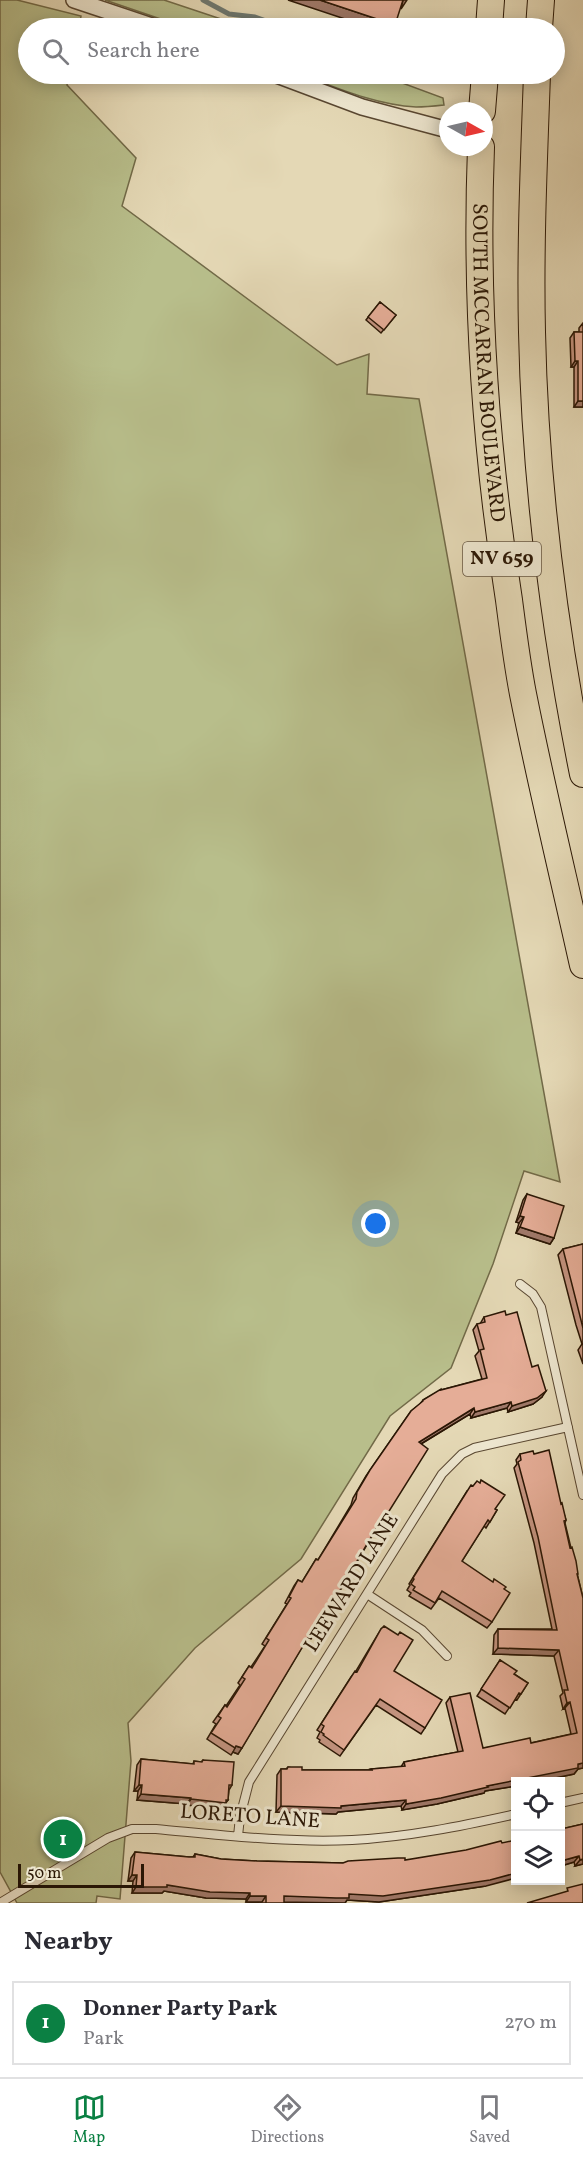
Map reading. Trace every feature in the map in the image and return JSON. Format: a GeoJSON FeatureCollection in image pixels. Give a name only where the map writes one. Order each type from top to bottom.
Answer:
{"type":"FeatureCollection","features":[{"type":"Feature","properties":{"kind":"main road"},"geometry":{"type":"LineString","coordinates":[[490,18],[491,0]]}},
{"type":"Feature","properties":{"kind":"main road"},"geometry":{"type":"LineString","coordinates":[[540,18],[541,0]]}},
{"type":"Feature","properties":{"kind":"main road"},"geometry":{"type":"LineString","coordinates":[[483,102],[484,84]]}},
{"type":"Feature","properties":{"kind":"main road","name":"NV 659"},"geometry":{"type":"LineString","coordinates":[[537,84],[532,333],[539,467],[555,614],[583,774]]}},
{"type":"Feature","properties":{"kind":"main road","name":"SOUTH MCCARRAN BOULEVARD"},"geometry":{"type":"LineString","coordinates":[[481,156],[480,302],[485,409],[497,523],[523,692],[583,965]]}},
{"type":"Feature","properties":{"kind":"street"},"geometry":{"type":"LineString","coordinates":[[74,0],[128,18]]}},
{"type":"Feature","properties":{"kind":"street"},"geometry":{"type":"LineString","coordinates":[[301,84],[362,107],[439,127]]}},
{"type":"Feature","properties":{"kind":"lane"},"geometry":{"type":"LineString","coordinates":[[520,1284],[533,1294],[541,1307],[583,1495]]}},
{"type":"Feature","properties":{"kind":"lane","name":"LEEWARD LANE"},"geometry":{"type":"LineString","coordinates":[[238,1836],[243,1801],[249,1782],[442,1474],[462,1454],[489,1444],[568,1427]]}},
{"type":"Feature","properties":{"kind":"lane"},"geometry":{"type":"LineString","coordinates":[[367,1594],[422,1630],[447,1656]]}},
{"type":"Feature","properties":{"kind":"lane"},"geometry":{"type":"LineString","coordinates":[[565,1802],[583,1798]]}},
{"type":"Feature","properties":{"kind":"lane","name":"LORETO LANE"},"geometry":{"type":"LineString","coordinates":[[0,1903],[52,1870],[120,1833],[145,1829],[296,1840],[353,1840],[431,1831],[511,1815]]}},
{"type":"Feature","properties":{"kind":"green space"},"geometry":{"type":"Polygon","coordinates":[[[0,0],[17,0],[81,16],[81,18],[18,18],[18,84],[67,84],[136,158],[122,206],[337,365],[369,354],[367,394],[419,399],[560,1182],[524,1171],[493,1264],[451,1368],[390,1416],[301,1559],[195,1648],[128,1723],[131,1761],[120,1899],[97,1896],[96,1903],[17,1903],[0,1872],[0,0]]]}},
{"type":"Feature","properties":{"kind":"green space"},"geometry":{"type":"Polygon","coordinates":[[[105,0],[164,0],[218,18],[158,18],[105,0]]]}},
{"type":"Feature","properties":{"kind":"green space"},"geometry":{"type":"Polygon","coordinates":[[[327,84],[405,84],[443,98],[444,102],[439,102],[439,105],[416,107],[386,103],[327,84]]]}},
{"type":"Feature","properties":{"kind":"building"},"geometry":{"type":"Polygon","coordinates":[[[320,0],[403,0],[397,18],[374,18],[320,0]]]}},
{"type":"Feature","properties":{"kind":"building"},"geometry":{"type":"Polygon","coordinates":[[[380,302],[396,315],[384,330],[368,317],[380,302]]]}},
{"type":"Feature","properties":{"kind":"building"},"geometry":{"type":"Polygon","coordinates":[[[574,332],[583,332],[583,401],[578,401],[578,361],[575,361],[574,332]]]}},
{"type":"Feature","properties":{"kind":"building"},"geometry":{"type":"Polygon","coordinates":[[[527,1194],[564,1206],[554,1238],[520,1227],[524,1217],[520,1216],[527,1194]]]}},
{"type":"Feature","properties":{"kind":"building"},"geometry":{"type":"Polygon","coordinates":[[[583,1244],[583,1328],[563,1249],[583,1244]]]}},
{"type":"Feature","properties":{"kind":"building"},"geometry":{"type":"Polygon","coordinates":[[[505,1311],[506,1315],[517,1312],[532,1367],[538,1365],[546,1391],[537,1398],[512,1406],[511,1402],[475,1412],[474,1408],[419,1442],[428,1449],[386,1516],[384,1515],[315,1633],[312,1631],[242,1748],[236,1746],[235,1748],[211,1733],[221,1718],[218,1716],[225,1705],[227,1707],[245,1679],[242,1677],[249,1666],[252,1668],[269,1640],[266,1638],[291,1598],[289,1597],[298,1580],[302,1582],[316,1559],[318,1560],[356,1499],[357,1492],[370,1470],[411,1411],[441,1389],[487,1378],[480,1350],[484,1349],[477,1324],[485,1322],[484,1317],[505,1311]]]}},
{"type":"Feature","properties":{"kind":"building"},"geometry":{"type":"Polygon","coordinates":[[[549,1450],[583,1598],[583,1763],[578,1764],[578,1768],[532,1777],[511,1777],[511,1781],[406,1804],[406,1800],[341,1806],[341,1808],[281,1806],[281,1769],[302,1767],[302,1770],[373,1770],[371,1769],[405,1766],[404,1762],[463,1751],[450,1697],[470,1693],[483,1748],[530,1738],[531,1743],[577,1733],[570,1702],[567,1703],[564,1690],[568,1690],[559,1650],[498,1648],[498,1629],[557,1630],[538,1537],[518,1462],[521,1460],[520,1454],[533,1451],[534,1454],[549,1450]]]}},
{"type":"Feature","properties":{"kind":"building"},"geometry":{"type":"Polygon","coordinates":[[[481,1480],[505,1495],[495,1509],[497,1510],[490,1522],[488,1520],[462,1561],[493,1582],[494,1579],[506,1587],[504,1589],[510,1593],[492,1622],[442,1591],[435,1603],[413,1590],[415,1587],[411,1584],[471,1485],[473,1486],[477,1481],[480,1483],[481,1480]]]}},
{"type":"Feature","properties":{"kind":"building"},"geometry":{"type":"Polygon","coordinates":[[[384,1626],[398,1635],[400,1632],[413,1640],[394,1671],[442,1700],[425,1728],[380,1699],[344,1750],[323,1735],[321,1732],[324,1726],[321,1724],[355,1671],[357,1672],[384,1626]]]}},
{"type":"Feature","properties":{"kind":"building"},"geometry":{"type":"Polygon","coordinates":[[[500,1660],[517,1671],[514,1674],[528,1683],[510,1708],[481,1689],[500,1660]]]}},
{"type":"Feature","properties":{"kind":"building"},"geometry":{"type":"Polygon","coordinates":[[[141,1759],[194,1764],[194,1761],[202,1762],[203,1760],[234,1762],[228,1800],[226,1803],[141,1794],[142,1785],[139,1785],[141,1759]]]}},
{"type":"Feature","properties":{"kind":"building"},"geometry":{"type":"Polygon","coordinates":[[[583,1824],[583,1859],[580,1860],[579,1856],[565,1860],[565,1828],[583,1824]]]}},
{"type":"Feature","properties":{"kind":"building"},"geometry":{"type":"Polygon","coordinates":[[[501,1841],[502,1843],[511,1841],[511,1874],[490,1880],[383,1896],[349,1894],[349,1898],[336,1898],[284,1896],[284,1903],[266,1903],[266,1896],[250,1896],[250,1893],[210,1892],[167,1885],[167,1887],[136,1887],[137,1875],[132,1875],[135,1852],[189,1857],[195,1857],[195,1854],[221,1859],[257,1861],[343,1863],[398,1858],[405,1858],[405,1860],[466,1850],[501,1841]]]}},
{"type":"Feature","properties":{"kind":"building"},"geometry":{"type":"Polygon","coordinates":[[[583,1884],[583,1903],[527,1903],[568,1891],[567,1888],[583,1884]]]}},
{"type":"Feature","properties":{"kind":"waterway"},"geometry":{"type":"LineString","coordinates":[[203,0],[229,14],[258,18]]}},
{"type":"Feature","properties":{"kind":"place","name":"Donner Party Park"},"geometry":{"type":"Point","coordinates":[63,1839]}}]}
